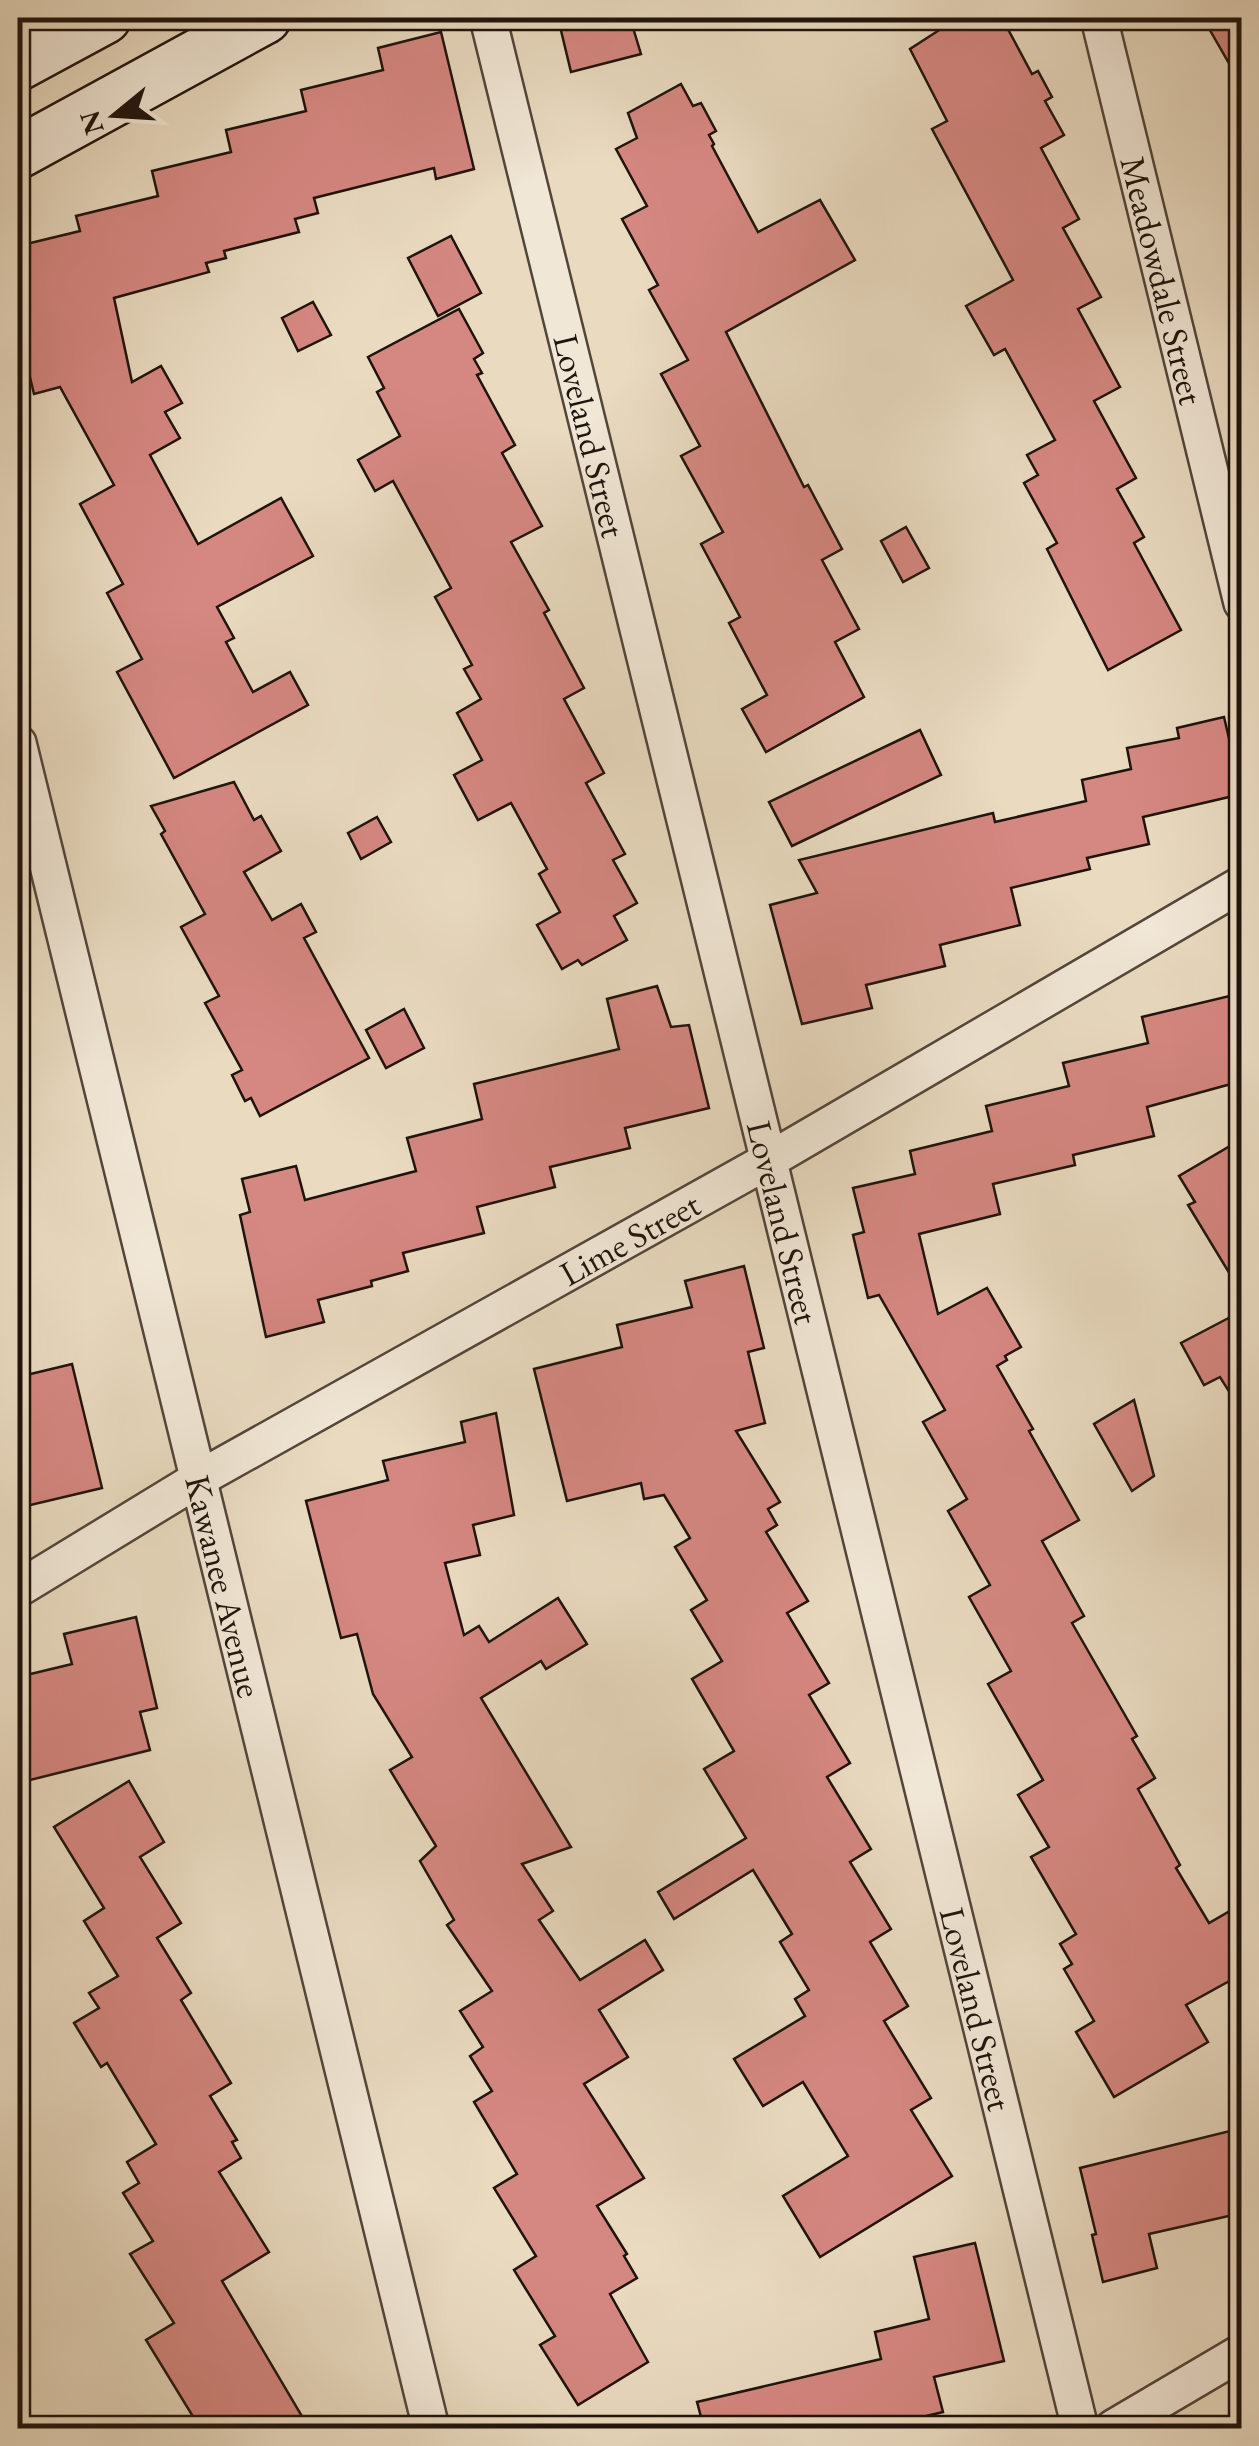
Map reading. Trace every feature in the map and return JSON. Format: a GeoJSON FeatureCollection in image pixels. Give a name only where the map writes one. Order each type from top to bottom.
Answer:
{"type":"FeatureCollection","features":[{"type":"Feature","properties":{"kind":"main road"},"geometry":{"type":"LineString","coordinates":[[18,65],[106,18]]}},
{"type":"Feature","properties":{"kind":"main road"},"geometry":{"type":"LineString","coordinates":[[18,153],[265,18]]}},
{"type":"Feature","properties":{"kind":"street","name":"Loveland Street"},"geometry":{"type":"LineString","coordinates":[[488,18],[1080,2428]]}},
{"type":"Feature","properties":{"kind":"street","name":"Meadowdale Street"},"geometry":{"type":"LineString","coordinates":[[1099,18],[1242,602]]}},
{"type":"Feature","properties":{"kind":"street","name":"Kawanee Avenue"},"geometry":{"type":"LineString","coordinates":[[18,743],[431,2428]]}},
{"type":"Feature","properties":{"kind":"street","name":"Lime Street"},"geometry":{"type":"LineString","coordinates":[[18,1589],[200,1478],[770,1159],[1242,884]]}},
{"type":"Feature","properties":{"kind":"street"},"geometry":{"type":"LineString","coordinates":[[1112,2428],[1242,2352]]}},
{"type":"Feature","properties":{"kind":"building"},"geometry":{"type":"Polygon","coordinates":[[[558,18],[630,18],[641,54],[571,72],[558,18]]]}},
{"type":"Feature","properties":{"kind":"building"},"geometry":{"type":"Polygon","coordinates":[[[938,18],[1002,18],[1032,74],[1038,71],[1052,97],[1045,101],[1064,135],[1041,148],[1079,219],[1063,228],[1101,297],[1078,309],[1120,387],[1094,401],[1136,478],[1117,489],[1144,537],[1134,543],[1181,630],[1108,670],[1047,549],[1057,543],[1024,483],[1038,475],[1027,455],[1055,440],[1005,349],[994,355],[966,306],[1013,280],[932,129],[947,121],[910,49],[944,27],[938,18]]]}},
{"type":"Feature","properties":{"kind":"building"},"geometry":{"type":"Polygon","coordinates":[[[1203,18],[1242,18],[1242,86],[1203,18]]]}},
{"type":"Feature","properties":{"kind":"building"},"geometry":{"type":"Polygon","coordinates":[[[441,32],[474,169],[436,179],[434,168],[314,198],[318,213],[295,219],[299,232],[224,251],[226,258],[206,263],[209,272],[114,298],[132,382],[161,366],[182,403],[165,412],[180,438],[150,455],[198,544],[281,498],[313,556],[217,607],[234,638],[226,642],[253,692],[290,672],[308,705],[174,778],[117,672],[142,659],[107,593],[123,584],[80,504],[114,485],[60,387],[34,394],[18,327],[18,246],[80,231],[76,216],[158,196],[152,171],[231,152],[226,130],[306,111],[301,90],[383,70],[378,48],[441,32]]]}},
{"type":"Feature","properties":{"kind":"building"},"geometry":{"type":"Polygon","coordinates":[[[681,84],[693,106],[701,103],[716,131],[709,135],[712,146],[758,232],[820,200],[855,260],[726,332],[804,487],[808,485],[842,549],[822,560],[859,629],[835,642],[864,697],[766,752],[742,709],[767,695],[729,623],[740,617],[701,544],[723,532],[681,456],[700,446],[661,374],[688,360],[649,290],[658,285],[622,219],[647,206],[616,149],[637,138],[628,113],[681,84]]]}},
{"type":"Feature","properties":{"kind":"building"},"geometry":{"type":"Polygon","coordinates":[[[451,236],[481,293],[438,316],[408,258],[451,236]]]}},
{"type":"Feature","properties":{"kind":"building"},"geometry":{"type":"Polygon","coordinates":[[[313,302],[331,335],[298,351],[282,318],[313,302]]]}},
{"type":"Feature","properties":{"kind":"building"},"geometry":{"type":"Polygon","coordinates":[[[459,309],[483,353],[474,359],[482,373],[477,375],[515,445],[502,453],[542,526],[511,542],[549,610],[544,613],[584,688],[564,699],[604,773],[586,783],[625,854],[613,860],[637,903],[614,916],[627,940],[582,965],[578,960],[562,969],[537,925],[560,912],[539,874],[547,869],[511,803],[478,820],[454,775],[482,760],[457,713],[481,699],[464,669],[472,665],[435,597],[451,588],[393,481],[375,491],[358,460],[400,436],[377,392],[384,388],[368,357],[459,309]]]}},
{"type":"Feature","properties":{"kind":"building"},"geometry":{"type":"Polygon","coordinates":[[[906,527],[929,568],[903,582],[881,541],[906,527]]]}},
{"type":"Feature","properties":{"kind":"building"},"geometry":{"type":"Polygon","coordinates":[[[1224,717],[1242,794],[1143,817],[1149,844],[1087,858],[1090,869],[1011,888],[1020,925],[940,945],[945,966],[866,985],[872,1008],[802,1024],[770,905],[817,893],[799,860],[993,813],[995,822],[1086,801],[1082,780],[1131,769],[1127,748],[1179,738],[1177,728],[1224,717]]]}},
{"type":"Feature","properties":{"kind":"building"},"geometry":{"type":"Polygon","coordinates":[[[920,730],[941,775],[792,846],[769,802],[920,730]]]}},
{"type":"Feature","properties":{"kind":"building"},"geometry":{"type":"Polygon","coordinates":[[[234,782],[254,820],[261,816],[281,851],[244,872],[272,920],[301,904],[316,932],[304,938],[369,1058],[260,1116],[251,1098],[245,1101],[232,1075],[242,1070],[205,1003],[219,996],[181,927],[205,914],[161,834],[165,831],[151,806],[234,782]]]}},
{"type":"Feature","properties":{"kind":"building"},"geometry":{"type":"Polygon","coordinates":[[[377,817],[391,842],[361,859],[348,833],[377,817]]]}},
{"type":"Feature","properties":{"kind":"building"},"geometry":{"type":"Polygon","coordinates":[[[657,986],[671,1027],[689,1025],[709,1108],[625,1128],[630,1148],[550,1167],[555,1187],[477,1207],[484,1233],[403,1253],[408,1271],[371,1281],[372,1286],[318,1300],[324,1322],[266,1337],[240,1215],[250,1212],[242,1179],[296,1166],[305,1200],[416,1171],[407,1138],[482,1119],[474,1084],[619,1049],[607,999],[657,986]]]}},
{"type":"Feature","properties":{"kind":"building"},"geometry":{"type":"Polygon","coordinates":[[[1242,993],[1242,1081],[1147,1107],[1154,1136],[1073,1155],[1075,1165],[993,1184],[1000,1214],[919,1234],[938,1314],[987,1288],[1021,1347],[997,1366],[1079,1520],[1042,1541],[1084,1616],[1072,1623],[1137,1736],[1132,1739],[1155,1778],[1138,1789],[1180,1865],[1176,1868],[1209,1923],[1242,1904],[1242,1974],[1186,2005],[1208,2042],[1114,2097],[1076,2032],[1094,2021],[1064,1969],[1072,1964],[1060,1944],[1076,1934],[1031,1857],[1049,1847],[1018,1795],[1043,1780],[988,1684],[1011,1671],[969,1597],[990,1585],[948,1511],[967,1499],[923,1422],[945,1410],[879,1295],[868,1298],[853,1235],[864,1232],[853,1188],[915,1174],[910,1151],[992,1131],[986,1106],[1069,1086],[1063,1063],[1148,1043],[1142,1017],[1242,993]]]}},
{"type":"Feature","properties":{"kind":"building"},"geometry":{"type":"Polygon","coordinates":[[[404,1009],[424,1048],[386,1068],[366,1030],[404,1009]]]}},
{"type":"Feature","properties":{"kind":"building"},"geometry":{"type":"Polygon","coordinates":[[[1242,1139],[1242,1294],[1188,1205],[1195,1202],[1179,1176],[1242,1139]]]}},
{"type":"Feature","properties":{"kind":"building"},"geometry":{"type":"Polygon","coordinates":[[[744,1266],[764,1348],[748,1352],[765,1423],[736,1431],[780,1502],[768,1509],[777,1525],[766,1532],[808,1601],[787,1613],[829,1683],[809,1695],[850,1763],[827,1777],[871,1849],[850,1862],[891,1929],[870,1942],[908,2006],[884,2021],[931,2098],[911,2110],[952,2176],[820,2257],[783,2196],[848,2156],[803,2082],[763,2106],[734,2059],[805,2016],[795,1999],[809,1990],[780,1942],[792,1934],[753,1870],[674,1919],[658,1892],[746,1838],[704,1769],[734,1751],[692,1679],[722,1661],[691,1610],[707,1600],[675,1547],[690,1538],[664,1495],[644,1499],[641,1483],[567,1501],[534,1369],[622,1347],[617,1325],[692,1307],[685,1281],[744,1266]]]}},
{"type":"Feature","properties":{"kind":"building"},"geometry":{"type":"Polygon","coordinates":[[[1242,1311],[1242,1412],[1220,1377],[1204,1385],[1181,1343],[1242,1311]]]}},
{"type":"Feature","properties":{"kind":"building"},"geometry":{"type":"Polygon","coordinates":[[[72,1364],[102,1488],[18,1508],[18,1377],[72,1364]]]}},
{"type":"Feature","properties":{"kind":"building"},"geometry":{"type":"Polygon","coordinates":[[[1134,1400],[1154,1476],[1132,1491],[1094,1424],[1134,1400]]]}},
{"type":"Feature","properties":{"kind":"building"},"geometry":{"type":"Polygon","coordinates":[[[496,1413],[514,1515],[473,1525],[480,1555],[445,1563],[464,1635],[479,1626],[489,1642],[558,1598],[587,1644],[546,1669],[541,1661],[481,1698],[571,1847],[522,1864],[553,1911],[539,1920],[580,1980],[645,1940],[663,1970],[599,2010],[628,2057],[584,2084],[644,2178],[597,2206],[637,2278],[610,2294],[648,2362],[578,2405],[540,2345],[555,2336],[514,2270],[536,2256],[494,2188],[517,2174],[474,2102],[492,2091],[470,2056],[483,2047],[460,2011],[492,1991],[447,1925],[454,1920],[420,1861],[436,1846],[390,1770],[412,1757],[373,1694],[357,1634],[341,1638],[306,1501],[388,1480],[383,1461],[465,1442],[461,1422],[496,1413]]]}},
{"type":"Feature","properties":{"kind":"building"},"geometry":{"type":"Polygon","coordinates":[[[136,1617],[157,1708],[140,1712],[150,1750],[18,1783],[18,1677],[72,1664],[64,1634],[136,1617]]]}},
{"type":"Feature","properties":{"kind":"building"},"geometry":{"type":"Polygon","coordinates":[[[129,1781],[164,1842],[140,1857],[181,1923],[157,1938],[191,1993],[181,2000],[231,2083],[210,2096],[237,2140],[232,2142],[241,2158],[219,2172],[269,2252],[222,2281],[303,2418],[285,2428],[200,2428],[146,2340],[174,2323],[130,2254],[153,2241],[123,2193],[139,2183],[127,2162],[156,2144],[107,2063],[101,2067],[74,2023],[99,2008],[89,1993],[118,1976],[84,1921],[104,1908],[54,1827],[129,1781]]]}},
{"type":"Feature","properties":{"kind":"building"},"geometry":{"type":"Polygon","coordinates":[[[1242,2128],[1242,2213],[1149,2234],[1157,2268],[1103,2282],[1080,2168],[1242,2128]]]}},
{"type":"Feature","properties":{"kind":"building"},"geometry":{"type":"Polygon","coordinates":[[[975,2243],[1004,2361],[934,2377],[943,2412],[876,2428],[704,2428],[697,2402],[881,2359],[875,2332],[929,2319],[914,2257],[975,2243]]]}}]}
